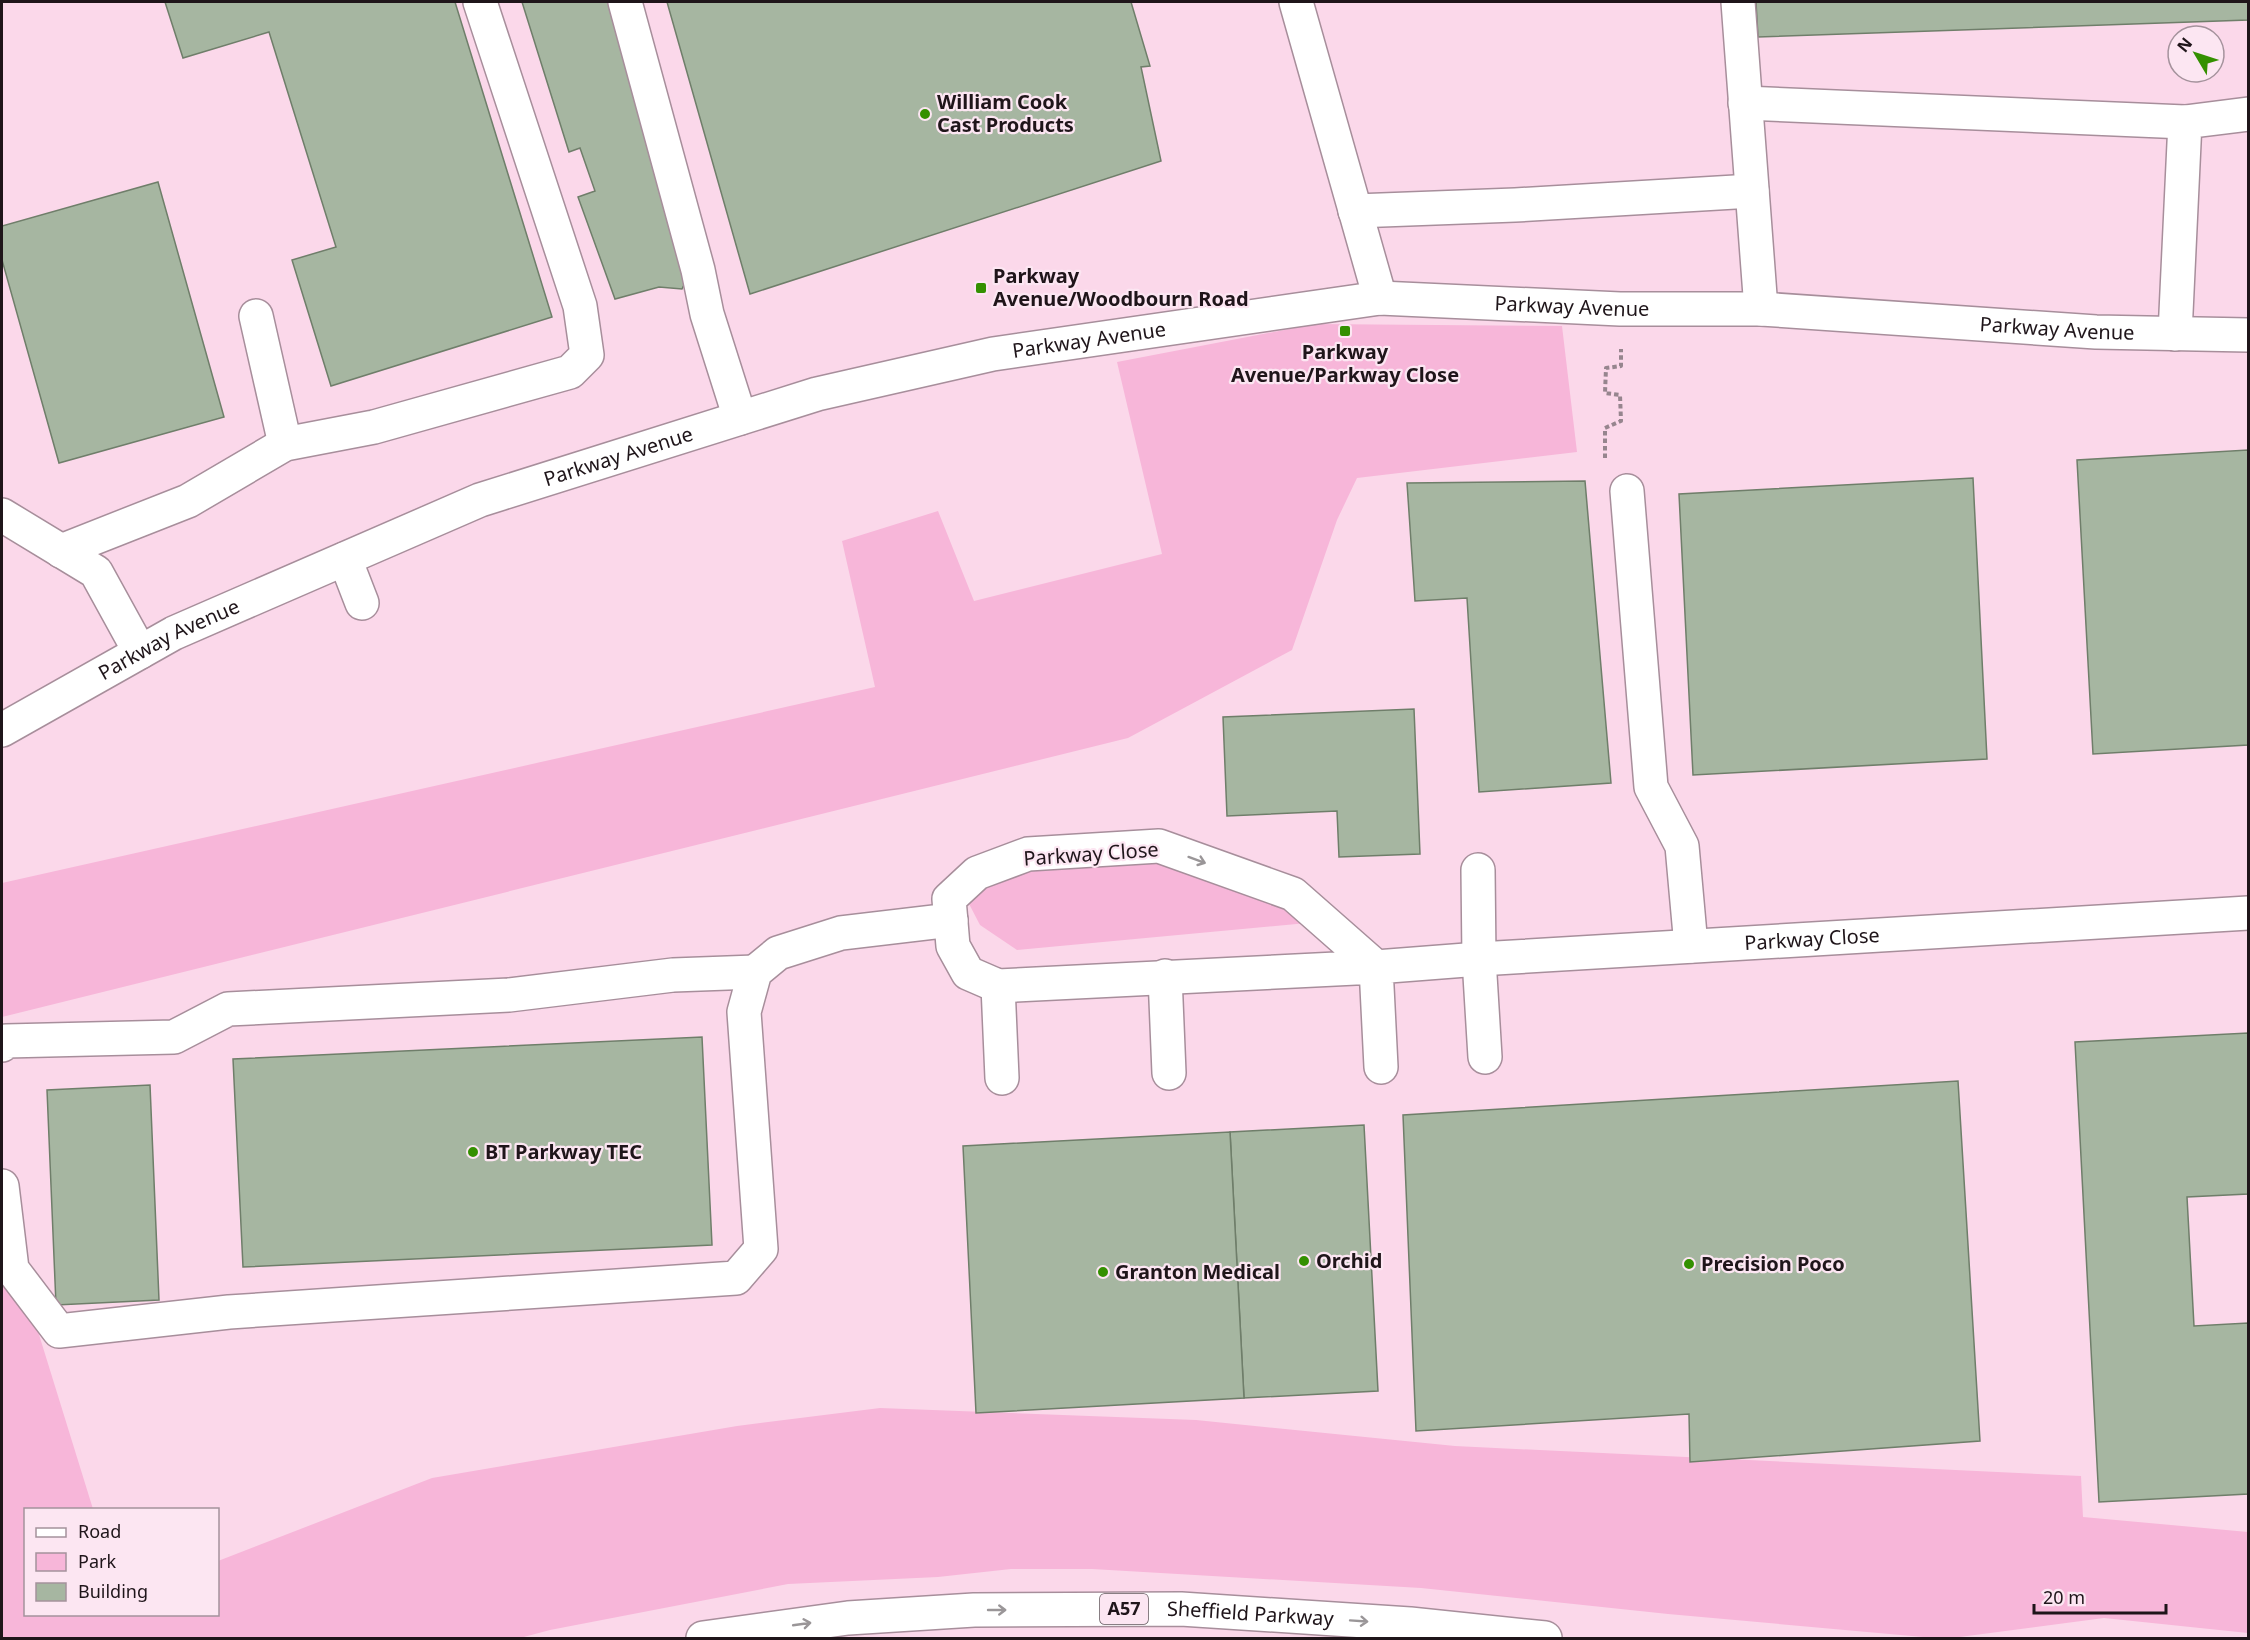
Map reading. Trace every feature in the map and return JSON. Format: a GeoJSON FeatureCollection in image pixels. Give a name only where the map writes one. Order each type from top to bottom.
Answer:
{"type":"FeatureCollection","features":[{"type":"Feature","properties":{"kind":"main road"},"geometry":{"type":"LineString","coordinates":[[61,551],[188,501],[285,444],[374,427],[570,372],[587,355],[580,306],[480,2]]}},
{"type":"Feature","properties":{"kind":"main road"},"geometry":{"type":"LineString","coordinates":[[625,2],[698,270],[706,314],[740,418]]}},
{"type":"Feature","properties":{"kind":"main road"},"geometry":{"type":"LineString","coordinates":[[1296,2],[1380,298]]}},
{"type":"Feature","properties":{"kind":"main road"},"geometry":{"type":"LineString","coordinates":[[1738,2],[1761,309]]}},
{"type":"Feature","properties":{"kind":"main road"},"geometry":{"type":"LineString","coordinates":[[1745,103],[2185,122],[2248,114]]}},
{"type":"Feature","properties":{"kind":"main road"},"geometry":{"type":"LineString","coordinates":[[2175,334],[2185,122]]}},
{"type":"Feature","properties":{"kind":"main road"},"geometry":{"type":"LineString","coordinates":[[1355,211],[1515,205],[1752,191]]}},
{"type":"Feature","properties":{"kind":"main road","name":"Parkway Avenue"},"geometry":{"type":"LineString","coordinates":[[2,730],[174,633],[480,500],[817,394],[993,354],[1380,298],[1620,309],[1761,309],[2096,332],[2248,335]]}},
{"type":"Feature","properties":{"kind":"main road"},"geometry":{"type":"LineString","coordinates":[[256,316],[285,444]]}},
{"type":"Feature","properties":{"kind":"main road"},"geometry":{"type":"LineString","coordinates":[[1626,491],[1651,787],[1682,846],[1690,946]]}},
{"type":"Feature","properties":{"kind":"main road"},"geometry":{"type":"LineString","coordinates":[[2,515],[96,572],[140,652]]}},
{"type":"Feature","properties":{"kind":"main road"},"geometry":{"type":"LineString","coordinates":[[345,559],[363,603]]}},
{"type":"Feature","properties":{"kind":"main road","name":"Parkway Close"},"geometry":{"type":"LineString","coordinates":[[1376,967],[1293,894],[1159,846],[1028,854],[977,873],[949,899],[953,946],[968,972],[998,986],[1376,967],[2248,913]]}},
{"type":"Feature","properties":{"kind":"main road"},"geometry":{"type":"LineString","coordinates":[[1478,870],[1479,959],[1485,1057]]}},
{"type":"Feature","properties":{"kind":"main road"},"geometry":{"type":"LineString","coordinates":[[2,1186],[12,1269],[59,1331],[229,1312],[736,1278],[761,1249],[744,1012],[755,972],[778,952],[841,933],[951,920]]}},
{"type":"Feature","properties":{"kind":"main road"},"geometry":{"type":"LineString","coordinates":[[1376,967],[1382,1067]]}},
{"type":"Feature","properties":{"kind":"main road"},"geometry":{"type":"LineString","coordinates":[[2,1045],[6,1041],[174,1037],[228,1009],[509,995],[674,975],[755,972]]}},
{"type":"Feature","properties":{"kind":"main road"},"geometry":{"type":"LineString","coordinates":[[1165,976],[1170,1073]]}},
{"type":"Feature","properties":{"kind":"main road"},"geometry":{"type":"LineString","coordinates":[[998,986],[1002,1078]]}},
{"type":"Feature","properties":{"kind":"main road","name":"Sheffield Parkway"},"geometry":{"type":"LineString","coordinates":[[703,1638],[848,1618],[974,1610],[1170,1609],[1410,1624],[1545,1638]]}},
{"type":"Feature","properties":{"kind":"path"},"geometry":{"type":"LineString","coordinates":[[1620,309],[1621,366],[1606,368],[1605,393],[1620,395],[1622,421],[1605,428],[1605,469],[1626,491]]}},
{"type":"Feature","properties":{"kind":"shaded area"},"geometry":{"type":"Polygon","coordinates":[[[2,2],[2248,2],[2248,1638],[2,1638],[2,2]]]}},
{"type":"Feature","properties":{"kind":"green space"},"geometry":{"type":"Polygon","coordinates":[[[1315,324],[1562,326],[1577,452],[1357,478],[1337,520],[1292,650],[1128,738],[2,1017],[2,883],[875,687],[842,541],[938,511],[974,601],[1162,554],[1117,362],[1315,324]]]}},
{"type":"Feature","properties":{"kind":"green space"},"geometry":{"type":"Polygon","coordinates":[[[1169,852],[1339,920],[1017,950],[980,925],[967,900],[982,874],[1169,852]]]}},
{"type":"Feature","properties":{"kind":"green space"},"geometry":{"type":"Polygon","coordinates":[[[2,1215],[93,1508],[24,1508],[24,1616],[219,1616],[219,1561],[432,1478],[737,1426],[880,1408],[1196,1420],[1455,1446],[2081,1476],[2083,1517],[2248,1532],[2248,1633],[2104,1618],[1952,1638],[1934,1638],[1668,1614],[1421,1588],[1092,1569],[1011,1569],[938,1577],[788,1584],[550,1630],[520,1638],[2,1638],[2,1215]]]}},
{"type":"Feature","properties":{"kind":"building"},"geometry":{"type":"Polygon","coordinates":[[[165,2],[455,2],[552,317],[331,386],[292,260],[336,247],[269,32],[183,58],[165,2]]]}},
{"type":"Feature","properties":{"kind":"building"},"geometry":{"type":"Polygon","coordinates":[[[522,2],[613,2],[692,268],[682,289],[659,287],[615,299],[578,197],[595,191],[580,148],[569,152],[522,2]]]}},
{"type":"Feature","properties":{"kind":"building","name":"William Cook Cast Products"},"geometry":{"type":"Polygon","coordinates":[[[667,2],[1131,2],[1150,66],[1141,67],[1161,161],[750,294],[667,2]]]}},
{"type":"Feature","properties":{"kind":"building"},"geometry":{"type":"Polygon","coordinates":[[[1756,2],[2248,2],[2248,20],[1758,37],[1756,2]]]}},
{"type":"Feature","properties":{"kind":"building"},"geometry":{"type":"Polygon","coordinates":[[[158,182],[224,417],[59,463],[2,260],[2,226],[158,182]]]}},
{"type":"Feature","properties":{"kind":"building"},"geometry":{"type":"Polygon","coordinates":[[[2248,450],[2248,745],[2093,754],[2077,460],[2248,450]]]}},
{"type":"Feature","properties":{"kind":"building"},"geometry":{"type":"Polygon","coordinates":[[[1973,478],[1987,759],[1693,775],[1679,494],[1973,478]]]}},
{"type":"Feature","properties":{"kind":"building"},"geometry":{"type":"Polygon","coordinates":[[[1585,481],[1611,783],[1479,792],[1467,598],[1415,601],[1407,483],[1585,481]]]}},
{"type":"Feature","properties":{"kind":"building"},"geometry":{"type":"Polygon","coordinates":[[[1414,709],[1420,854],[1339,857],[1337,811],[1227,816],[1223,717],[1414,709]]]}},
{"type":"Feature","properties":{"kind":"building"},"geometry":{"type":"Polygon","coordinates":[[[2248,1033],[2248,1194],[2187,1197],[2194,1326],[2248,1323],[2248,1494],[2099,1502],[2075,1042],[2248,1033]]]}},
{"type":"Feature","properties":{"kind":"building","name":"BT Parkway TEC"},"geometry":{"type":"Polygon","coordinates":[[[702,1037],[712,1245],[243,1267],[233,1059],[702,1037]]]}},
{"type":"Feature","properties":{"kind":"building","name":"Precision Poco"},"geometry":{"type":"Polygon","coordinates":[[[1958,1081],[1980,1441],[1690,1462],[1689,1414],[1416,1431],[1403,1115],[1958,1081]]]}},
{"type":"Feature","properties":{"kind":"building"},"geometry":{"type":"Polygon","coordinates":[[[150,1085],[159,1300],[56,1305],[47,1090],[150,1085]]]}},
{"type":"Feature","properties":{"kind":"building","name":"Orchid"},"geometry":{"type":"Polygon","coordinates":[[[1364,1125],[1378,1391],[1244,1398],[1230,1132],[1364,1125]]]}},
{"type":"Feature","properties":{"kind":"building","name":"Granton Medical"},"geometry":{"type":"Polygon","coordinates":[[[1230,1132],[1244,1398],[976,1413],[963,1146],[1230,1132]]]}},
{"type":"Feature","properties":{"kind":"place","name":"William Cook Cast Products"},"geometry":{"type":"Point","coordinates":[925,114]}},
{"type":"Feature","properties":{"kind":"place","name":"Parkway Avenue/Woodbourn Road"},"geometry":{"type":"Point","coordinates":[981,288]}},
{"type":"Feature","properties":{"kind":"place","name":"Parkway Avenue/Parkway Close"},"geometry":{"type":"Point","coordinates":[1345,331]}},
{"type":"Feature","properties":{"kind":"place","name":"BT Parkway TEC"},"geometry":{"type":"Point","coordinates":[473,1152]}},
{"type":"Feature","properties":{"kind":"place","name":"Orchid"},"geometry":{"type":"Point","coordinates":[1304,1261]}},
{"type":"Feature","properties":{"kind":"place","name":"Precision Poco"},"geometry":{"type":"Point","coordinates":[1689,1264]}},
{"type":"Feature","properties":{"kind":"place","name":"Granton Medical"},"geometry":{"type":"Point","coordinates":[1103,1272]}}]}
